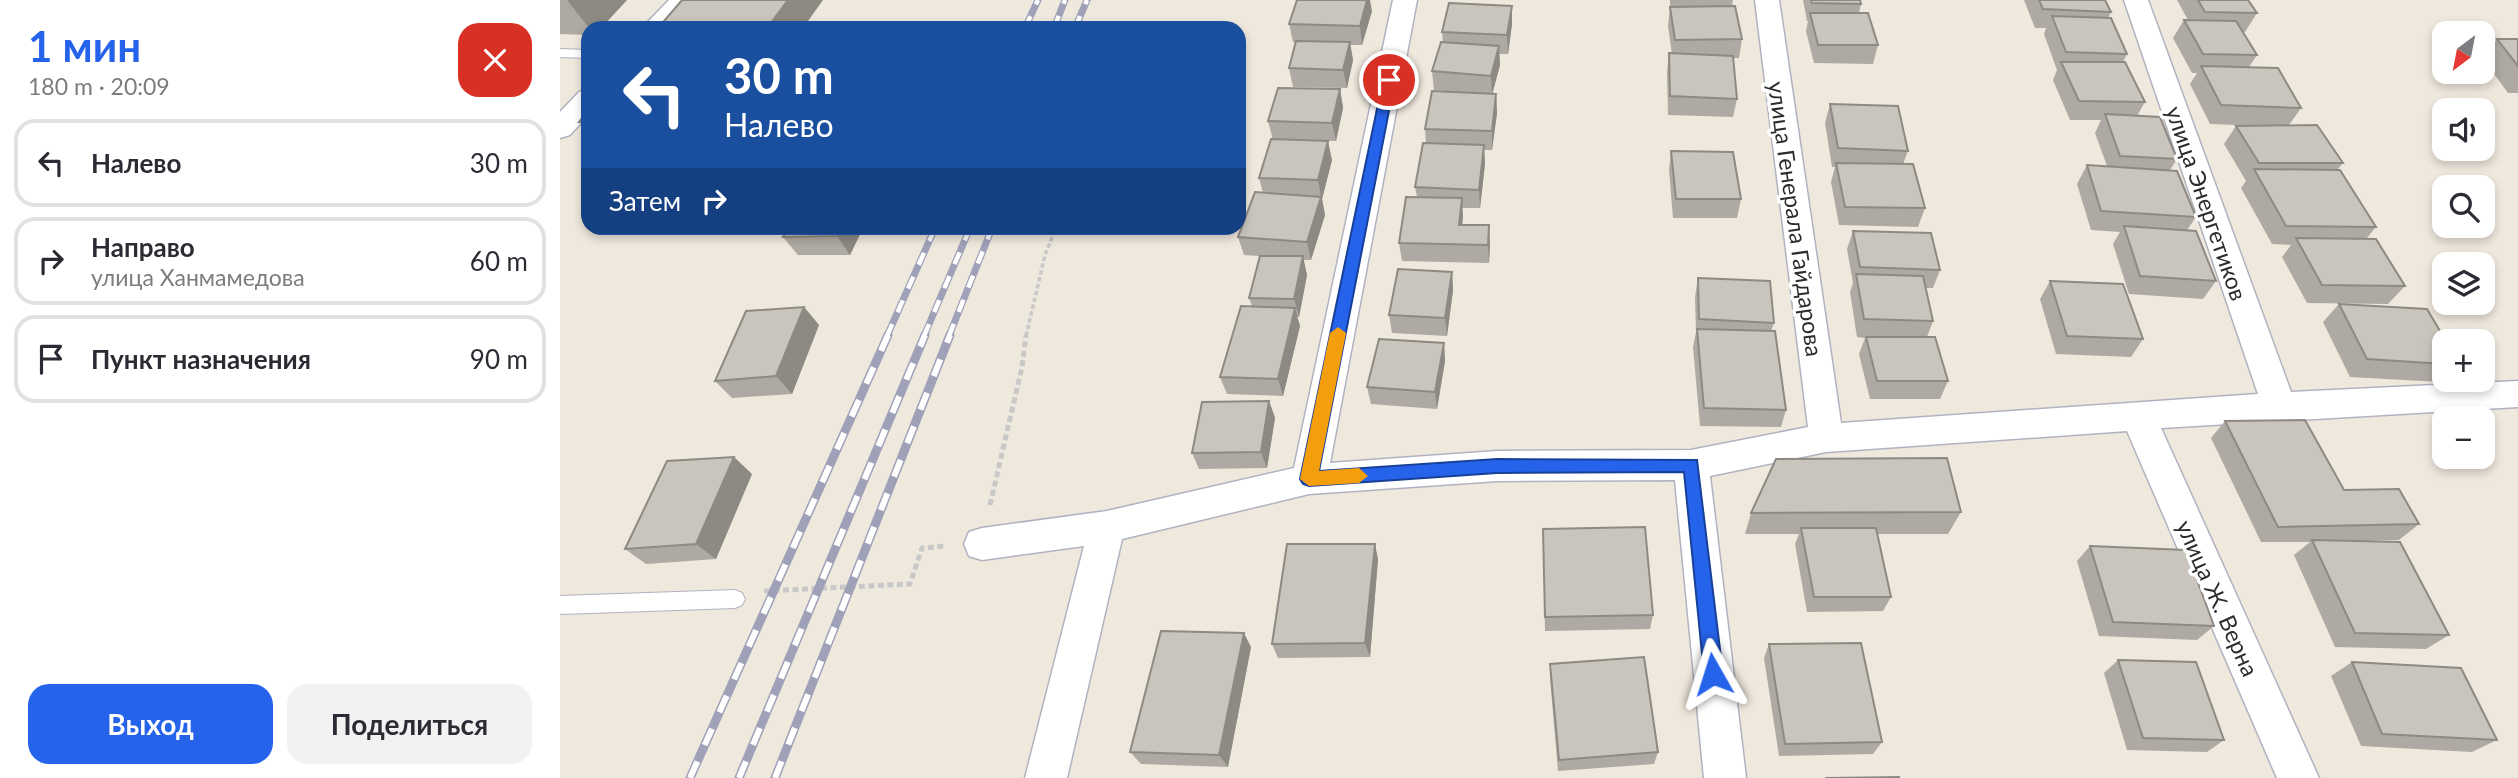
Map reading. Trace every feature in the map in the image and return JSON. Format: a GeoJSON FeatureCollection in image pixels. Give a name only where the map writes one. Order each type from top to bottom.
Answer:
{"type":"FeatureCollection","features":[{"type":"Feature","properties":{"kind":"street"},"geometry":{"type":"LineString","coordinates":[[661,21],[683,0]]}},
{"type":"Feature","properties":{"kind":"street"},"geometry":{"type":"LineString","coordinates":[[1309,479],[1405,0]]}},
{"type":"Feature","properties":{"kind":"street","name":"улица Генерала Гайдарова"},"geometry":{"type":"LineString","coordinates":[[1767,0],[1826,438]]}},
{"type":"Feature","properties":{"kind":"street","name":"улица Энергетиков"},"geometry":{"type":"LineString","coordinates":[[2136,0],[2279,406]]}},
{"type":"Feature","properties":{"kind":"street"},"geometry":{"type":"LineString","coordinates":[[560,129],[581,105]]}},
{"type":"Feature","properties":{"kind":"street"},"geometry":{"type":"LineString","coordinates":[[982,544],[1107,527],[1309,479],[1497,466],[1691,465],[1826,438],[2139,418],[2279,406],[2518,394]]}},
{"type":"Feature","properties":{"kind":"street","name":"улица Ж. Верна"},"geometry":{"type":"LineString","coordinates":[[2139,418],[2298,778]]}},
{"type":"Feature","properties":{"kind":"street"},"geometry":{"type":"LineString","coordinates":[[1691,465],[1725,778]]}},
{"type":"Feature","properties":{"kind":"street"},"geometry":{"type":"LineString","coordinates":[[1046,778],[1107,527]]}},
{"type":"Feature","properties":{"kind":"lane"},"geometry":{"type":"LineString","coordinates":[[560,53],[581,54]]}},
{"type":"Feature","properties":{"kind":"lane"},"geometry":{"type":"LineString","coordinates":[[560,605],[736,599]]}},
{"type":"Feature","properties":{"kind":"path"},"geometry":{"type":"LineString","coordinates":[[736,599],[756,591],[910,584],[922,548],[982,544],[1023,367],[1028,320],[1045,255],[1053,235]]}},
{"type":"Feature","properties":{"kind":"building"},"geometry":{"type":"Polygon","coordinates":[[[682,0],[788,0],[772,21],[664,21],[682,0]]]}},
{"type":"Feature","properties":{"kind":"building"},"geometry":{"type":"Polygon","coordinates":[[[1297,0],[1367,0],[1360,26],[1289,24],[1297,0]]]}},
{"type":"Feature","properties":{"kind":"building"},"geometry":{"type":"Polygon","coordinates":[[[1811,0],[1860,0],[1861,4],[1812,3],[1811,0]]]}},
{"type":"Feature","properties":{"kind":"building"},"geometry":{"type":"Polygon","coordinates":[[[2039,0],[2105,0],[2111,12],[2043,9],[2039,0]]]}},
{"type":"Feature","properties":{"kind":"building"},"geometry":{"type":"Polygon","coordinates":[[[2198,0],[2248,0],[2257,13],[2205,12],[2198,0]]]}},
{"type":"Feature","properties":{"kind":"building"},"geometry":{"type":"Polygon","coordinates":[[[1449,3],[1512,6],[1507,35],[1442,32],[1449,3]]]}},
{"type":"Feature","properties":{"kind":"building"},"geometry":{"type":"Polygon","coordinates":[[[1735,6],[1742,39],[1675,40],[1670,7],[1735,6]]]}},
{"type":"Feature","properties":{"kind":"building"},"geometry":{"type":"Polygon","coordinates":[[[1810,13],[1868,13],[1878,45],[1818,45],[1810,13]]]}},
{"type":"Feature","properties":{"kind":"building"},"geometry":{"type":"Polygon","coordinates":[[[2052,16],[2111,18],[2127,54],[2066,52],[2052,16]]]}},
{"type":"Feature","properties":{"kind":"building"},"geometry":{"type":"Polygon","coordinates":[[[2184,20],[2236,21],[2257,55],[2203,54],[2184,20]]]}},
{"type":"Feature","properties":{"kind":"building"},"geometry":{"type":"Polygon","coordinates":[[[2497,39],[2518,39],[2518,66],[2497,39]]]}},
{"type":"Feature","properties":{"kind":"building"},"geometry":{"type":"Polygon","coordinates":[[[1296,41],[1350,42],[1343,70],[1289,68],[1296,41]]]}},
{"type":"Feature","properties":{"kind":"building"},"geometry":{"type":"Polygon","coordinates":[[[1441,42],[1499,46],[1491,76],[1432,71],[1441,42]]]}},
{"type":"Feature","properties":{"kind":"building"},"geometry":{"type":"Polygon","coordinates":[[[1669,53],[1733,56],[1737,99],[1670,96],[1669,53]]]}},
{"type":"Feature","properties":{"kind":"building"},"geometry":{"type":"Polygon","coordinates":[[[2061,62],[2125,62],[2145,102],[2079,101],[2061,62]]]}},
{"type":"Feature","properties":{"kind":"building"},"geometry":{"type":"Polygon","coordinates":[[[2201,66],[2278,68],[2301,108],[2221,105],[2201,66]]]}},
{"type":"Feature","properties":{"kind":"building"},"geometry":{"type":"Polygon","coordinates":[[[1278,88],[1340,89],[1332,123],[1268,121],[1278,88]]]}},
{"type":"Feature","properties":{"kind":"building"},"geometry":{"type":"Polygon","coordinates":[[[1432,91],[1496,94],[1492,131],[1425,129],[1432,91]]]}},
{"type":"Feature","properties":{"kind":"building"},"geometry":{"type":"Polygon","coordinates":[[[1830,104],[1898,106],[1908,151],[1838,148],[1830,104]]]}},
{"type":"Feature","properties":{"kind":"building"},"geometry":{"type":"Polygon","coordinates":[[[2105,114],[2160,117],[2177,159],[2120,156],[2105,114]]]}},
{"type":"Feature","properties":{"kind":"building"},"geometry":{"type":"Polygon","coordinates":[[[2317,125],[2343,163],[2259,163],[2236,126],[2317,125]]]}},
{"type":"Feature","properties":{"kind":"building"},"geometry":{"type":"Polygon","coordinates":[[[1271,139],[1328,141],[1318,180],[1259,178],[1271,139]]]}},
{"type":"Feature","properties":{"kind":"building"},"geometry":{"type":"Polygon","coordinates":[[[1423,143],[1484,145],[1479,190],[1415,187],[1423,143]]]}},
{"type":"Feature","properties":{"kind":"building"},"geometry":{"type":"Polygon","coordinates":[[[1671,151],[1733,152],[1741,199],[1676,199],[1671,151]]]}},
{"type":"Feature","properties":{"kind":"building"},"geometry":{"type":"Polygon","coordinates":[[[1836,163],[1913,164],[1925,208],[1845,207],[1836,163]]]}},
{"type":"Feature","properties":{"kind":"building"},"geometry":{"type":"Polygon","coordinates":[[[2087,165],[2177,171],[2196,217],[2101,211],[2087,165]]]}},
{"type":"Feature","properties":{"kind":"building"},"geometry":{"type":"Polygon","coordinates":[[[2254,169],[2340,170],[2376,227],[2286,226],[2254,169]]]}},
{"type":"Feature","properties":{"kind":"building"},"geometry":{"type":"Polygon","coordinates":[[[1255,192],[1321,197],[1307,242],[1238,237],[1246,235],[1246,216],[1255,192]]]}},
{"type":"Feature","properties":{"kind":"building"},"geometry":{"type":"Polygon","coordinates":[[[1406,197],[1462,198],[1459,225],[1489,225],[1488,245],[1399,243],[1406,197]]]}},
{"type":"Feature","properties":{"kind":"building"},"geometry":{"type":"Polygon","coordinates":[[[2124,226],[2196,231],[2216,281],[2140,276],[2124,226]]]}},
{"type":"Feature","properties":{"kind":"building"},"geometry":{"type":"Polygon","coordinates":[[[1853,231],[1931,233],[1940,270],[1860,267],[1853,231]]]}},
{"type":"Feature","properties":{"kind":"building"},"geometry":{"type":"Polygon","coordinates":[[[784,235],[838,235],[837,236],[783,237],[784,235]]]}},
{"type":"Feature","properties":{"kind":"building"},"geometry":{"type":"Polygon","coordinates":[[[2296,238],[2376,239],[2405,286],[2322,285],[2296,238]]]}},
{"type":"Feature","properties":{"kind":"building"},"geometry":{"type":"Polygon","coordinates":[[[1260,256],[1303,256],[1294,299],[1249,298],[1260,256]]]}},
{"type":"Feature","properties":{"kind":"building"},"geometry":{"type":"Polygon","coordinates":[[[1398,269],[1452,272],[1445,318],[1389,315],[1398,269]]]}},
{"type":"Feature","properties":{"kind":"building"},"geometry":{"type":"Polygon","coordinates":[[[1856,274],[1923,276],[1933,321],[1864,319],[1856,274]]]}},
{"type":"Feature","properties":{"kind":"building"},"geometry":{"type":"Polygon","coordinates":[[[1698,278],[1770,281],[1774,323],[1699,319],[1698,278]]]}},
{"type":"Feature","properties":{"kind":"building"},"geometry":{"type":"Polygon","coordinates":[[[2050,281],[2123,284],[2143,339],[2067,336],[2050,281]]]}},
{"type":"Feature","properties":{"kind":"building"},"geometry":{"type":"Polygon","coordinates":[[[2339,304],[2427,309],[2439,329],[2432,329],[2432,363],[2367,359],[2339,304]]]}},
{"type":"Feature","properties":{"kind":"building"},"geometry":{"type":"Polygon","coordinates":[[[1241,306],[1295,308],[1278,379],[1220,377],[1241,306]]]}},
{"type":"Feature","properties":{"kind":"building"},"geometry":{"type":"Polygon","coordinates":[[[804,307],[776,376],[715,381],[746,311],[804,307]]]}},
{"type":"Feature","properties":{"kind":"building"},"geometry":{"type":"Polygon","coordinates":[[[1697,329],[1775,331],[1786,410],[1704,408],[1697,329]]]}},
{"type":"Feature","properties":{"kind":"building"},"geometry":{"type":"Polygon","coordinates":[[[1866,337],[1935,337],[1948,381],[1877,381],[1866,337]]]}},
{"type":"Feature","properties":{"kind":"building"},"geometry":{"type":"Polygon","coordinates":[[[1379,339],[1444,343],[1435,392],[1367,387],[1379,339]]]}},
{"type":"Feature","properties":{"kind":"building"},"geometry":{"type":"Polygon","coordinates":[[[1269,401],[1261,452],[1192,453],[1202,402],[1269,401]]]}},
{"type":"Feature","properties":{"kind":"building"},"geometry":{"type":"Polygon","coordinates":[[[2305,420],[2344,490],[2399,489],[2419,524],[2278,527],[2225,421],[2305,420]]]}},
{"type":"Feature","properties":{"kind":"building"},"geometry":{"type":"Polygon","coordinates":[[[734,457],[696,544],[625,549],[667,461],[734,457]]]}},
{"type":"Feature","properties":{"kind":"building"},"geometry":{"type":"Polygon","coordinates":[[[1947,458],[1961,512],[1751,513],[1776,459],[1947,458]]]}},
{"type":"Feature","properties":{"kind":"building"},"geometry":{"type":"Polygon","coordinates":[[[1645,527],[1653,615],[1545,617],[1543,529],[1645,527]]]}},
{"type":"Feature","properties":{"kind":"building"},"geometry":{"type":"Polygon","coordinates":[[[1801,528],[1876,528],[1891,597],[1814,597],[1801,528]]]}},
{"type":"Feature","properties":{"kind":"building"},"geometry":{"type":"Polygon","coordinates":[[[2312,540],[2400,542],[2449,635],[2355,633],[2312,540]]]}},
{"type":"Feature","properties":{"kind":"building"},"geometry":{"type":"Polygon","coordinates":[[[1287,544],[1375,544],[1365,643],[1272,644],[1287,544]]]}},
{"type":"Feature","properties":{"kind":"building"},"geometry":{"type":"Polygon","coordinates":[[[2090,546],[2186,550],[2214,626],[2113,622],[2090,546]]]}},
{"type":"Feature","properties":{"kind":"building"},"geometry":{"type":"Polygon","coordinates":[[[1161,631],[1244,633],[1219,755],[1130,752],[1161,631]]]}},
{"type":"Feature","properties":{"kind":"building"},"geometry":{"type":"Polygon","coordinates":[[[1861,643],[1882,742],[1785,744],[1769,644],[1861,643]]]}},
{"type":"Feature","properties":{"kind":"building"},"geometry":{"type":"Polygon","coordinates":[[[1644,657],[1658,752],[1559,760],[1550,664],[1644,657]]]}},
{"type":"Feature","properties":{"kind":"building"},"geometry":{"type":"Polygon","coordinates":[[[2118,660],[2196,662],[2224,740],[2143,738],[2118,660]]]}},
{"type":"Feature","properties":{"kind":"building"},"geometry":{"type":"Polygon","coordinates":[[[2352,662],[2461,668],[2497,740],[2382,734],[2352,662]]]}},
{"type":"Feature","properties":{"kind":"building"},"geometry":{"type":"Polygon","coordinates":[[[1899,777],[1899,778],[1825,778],[1899,777]]]}},
{"type":"Feature","properties":{"kind":"railway"},"geometry":{"type":"LineString","coordinates":[[1028,21],[1038,0]]}},
{"type":"Feature","properties":{"kind":"railway"},"geometry":{"type":"LineString","coordinates":[[1057,21],[1065,0]]}},
{"type":"Feature","properties":{"kind":"railway"},"geometry":{"type":"LineString","coordinates":[[1078,21],[1087,0]]}},
{"type":"Feature","properties":{"kind":"railway"},"geometry":{"type":"LineString","coordinates":[[887,336],[932,235]]}},
{"type":"Feature","properties":{"kind":"railway"},"geometry":{"type":"LineString","coordinates":[[924,336],[967,235]]}},
{"type":"Feature","properties":{"kind":"railway"},"geometry":{"type":"LineString","coordinates":[[949,336],[989,235]]}},
{"type":"Feature","properties":{"kind":"railway"},"geometry":{"type":"LineString","coordinates":[[690,778],[888,335]]}},
{"type":"Feature","properties":{"kind":"railway"},"geometry":{"type":"LineString","coordinates":[[739,778],[925,335]]}},
{"type":"Feature","properties":{"kind":"railway"},"geometry":{"type":"LineString","coordinates":[[775,778],[950,335]]}},
{"type":"Feature","properties":{"kind":"slow traffic"},"geometry":{"type":"LineString","coordinates":[[1338,333],[1309,479],[1359,476]]}},
{"type":"Feature","properties":{"kind":"route"},"geometry":{"type":"LineString","coordinates":[[1389,80],[1309,479],[1497,466],[1691,465],[1713,674]]}}]}
